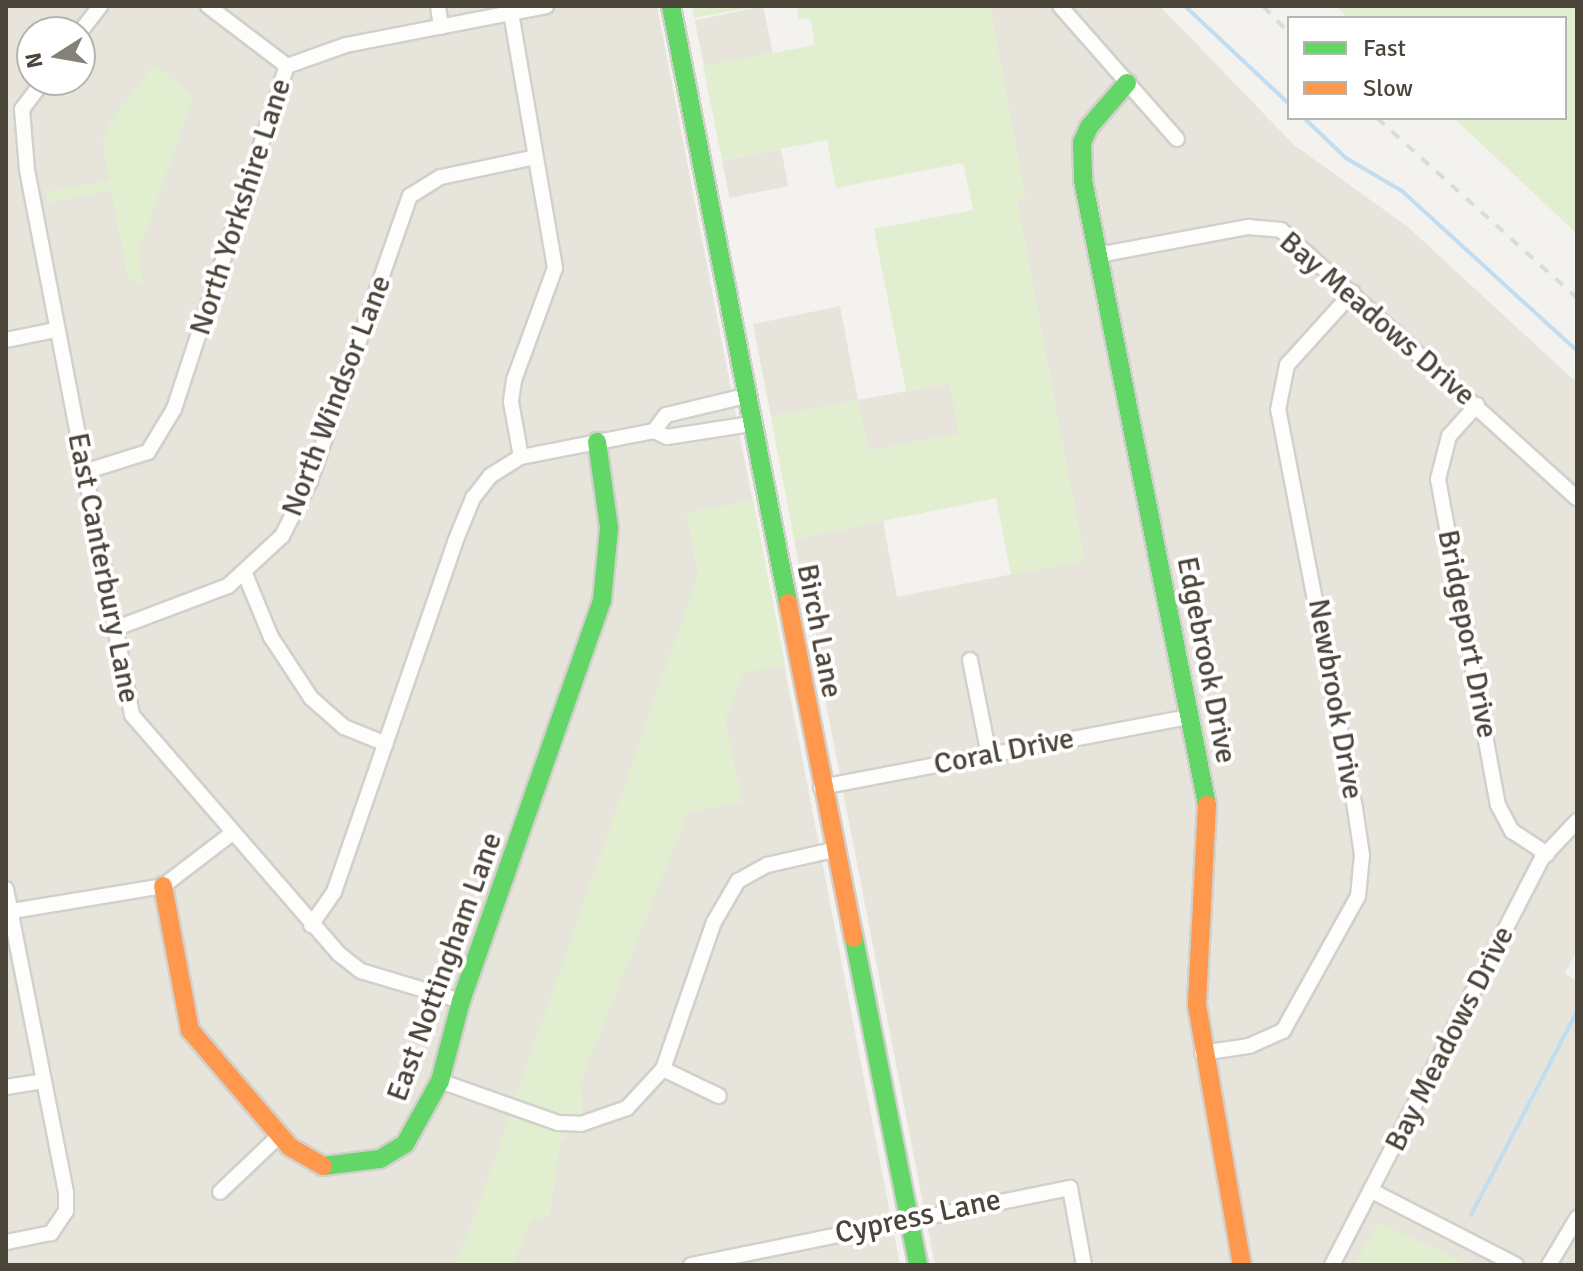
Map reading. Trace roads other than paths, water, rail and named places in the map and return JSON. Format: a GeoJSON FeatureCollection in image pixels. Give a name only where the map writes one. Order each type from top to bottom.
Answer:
{"type":"FeatureCollection","features":[{"type":"Feature","properties":{"kind":"street"},"geometry":{"type":"LineString","coordinates":[[208,6],[287,66]]}},
{"type":"Feature","properties":{"kind":"street"},"geometry":{"type":"LineString","coordinates":[[438,6],[441,27]]}},
{"type":"Feature","properties":{"kind":"street","name":"North Yorkshire Lane"},"geometry":{"type":"LineString","coordinates":[[84,472],[148,452],[174,409],[287,66],[346,45],[546,6]]}},
{"type":"Feature","properties":{"kind":"street","name":"Birch Lane"},"geometry":{"type":"LineString","coordinates":[[671,6],[833,850],[918,1265]]}},
{"type":"Feature","properties":{"kind":"street"},"geometry":{"type":"LineString","coordinates":[[1060,6],[1177,139]]}},
{"type":"Feature","properties":{"kind":"street"},"geometry":{"type":"LineString","coordinates":[[511,13],[555,268],[514,380],[511,402],[521,457]]}},
{"type":"Feature","properties":{"kind":"street","name":"Edgebrook Drive"},"geometry":{"type":"LineString","coordinates":[[1127,83],[1101,110],[1082,143],[1083,180],[1209,817],[1197,962],[1202,1053],[1242,1265]]}},
{"type":"Feature","properties":{"kind":"street","name":"East Canterbury Lane"},"geometry":{"type":"LineString","coordinates":[[32,96],[22,109],[21,127],[55,330],[132,715],[311,925],[361,971],[461,1001]]}},
{"type":"Feature","properties":{"kind":"street","name":"North Windsor Lane"},"geometry":{"type":"LineString","coordinates":[[114,629],[200,600],[245,574],[282,536],[310,481],[410,196],[441,177],[536,157]]}},
{"type":"Feature","properties":{"kind":"street","name":"Bay Meadows Drive"},"geometry":{"type":"LineString","coordinates":[[1098,255],[1264,226],[1281,230],[1303,246],[1577,498]]}},
{"type":"Feature","properties":{"kind":"street","name":"Newbrook Drive"},"geometry":{"type":"LineString","coordinates":[[1202,1053],[1249,1046],[1283,1031],[1358,896],[1362,855],[1355,808],[1278,410],[1287,365],[1353,292]]}},
{"type":"Feature","properties":{"kind":"street"},"geometry":{"type":"LineString","coordinates":[[6,340],[55,330]]}},
{"type":"Feature","properties":{"kind":"street"},"geometry":{"type":"LineString","coordinates":[[654,431],[666,415],[745,396]]}},
{"type":"Feature","properties":{"kind":"street","name":"Bridgeport Drive"},"geometry":{"type":"LineString","coordinates":[[1477,405],[1449,436],[1438,479],[1498,805],[1512,831],[1547,854]]}},
{"type":"Feature","properties":{"kind":"street"},"geometry":{"type":"LineString","coordinates":[[311,925],[334,892],[473,498],[490,476],[521,457],[654,431],[667,437],[751,424]]}},
{"type":"Feature","properties":{"kind":"street","name":"East Nottingham Lane"},"geometry":{"type":"LineString","coordinates":[[163,886],[190,1030],[280,1135],[325,1167],[380,1159],[405,1144],[440,1081],[461,1001],[602,601],[609,528],[597,442]]}},
{"type":"Feature","properties":{"kind":"street"},"geometry":{"type":"LineString","coordinates":[[245,574],[271,637],[311,698],[344,727],[386,744]]}},
{"type":"Feature","properties":{"kind":"street"},"geometry":{"type":"LineString","coordinates":[[970,660],[989,755]]}},
{"type":"Feature","properties":{"kind":"street","name":"Coral Drive"},"geometry":{"type":"LineString","coordinates":[[821,787],[1188,717]]}},
{"type":"Feature","properties":{"kind":"street","name":"Bay Meadows Drive"},"geometry":{"type":"LineString","coordinates":[[1332,1265],[1547,854],[1577,821]]}},
{"type":"Feature","properties":{"kind":"street"},"geometry":{"type":"LineString","coordinates":[[8,911],[163,886],[231,834]]}},
{"type":"Feature","properties":{"kind":"street"},"geometry":{"type":"LineString","coordinates":[[440,1081],[558,1123],[581,1124],[627,1108],[663,1069],[714,922],[738,881],[767,865],[833,850]]}},
{"type":"Feature","properties":{"kind":"street"},"geometry":{"type":"LineString","coordinates":[[6,889],[66,1193],[64,1214],[51,1233],[6,1242]]}},
{"type":"Feature","properties":{"kind":"street"},"geometry":{"type":"LineString","coordinates":[[663,1069],[719,1096]]}},
{"type":"Feature","properties":{"kind":"street"},"geometry":{"type":"LineString","coordinates":[[6,1087],[44,1081]]}},
{"type":"Feature","properties":{"kind":"street"},"geometry":{"type":"LineString","coordinates":[[220,1192],[280,1135]]}},
{"type":"Feature","properties":{"kind":"street","name":"Cypress Lane"},"geometry":{"type":"LineString","coordinates":[[694,1265],[909,1218],[1070,1188],[1084,1265]]}},
{"type":"Feature","properties":{"kind":"street"},"geometry":{"type":"LineString","coordinates":[[1372,1191],[1516,1265]]}},
{"type":"Feature","properties":{"kind":"street"},"geometry":{"type":"LineString","coordinates":[[1549,1265],[1577,1218]]}},
{"type":"Feature","properties":{"kind":"waterway"},"geometry":{"type":"LineString","coordinates":[[1185,6],[1287,102]]}},
{"type":"Feature","properties":{"kind":"waterway"},"geometry":{"type":"LineString","coordinates":[[1306,120],[1346,158],[1402,191],[1577,351]]}},
{"type":"Feature","properties":{"kind":"waterway"},"geometry":{"type":"LineString","coordinates":[[1471,1215],[1577,1011]]}},
{"type":"Feature","properties":{"kind":"railway"},"geometry":{"type":"LineString","coordinates":[[1263,6],[1287,31]]}},
{"type":"Feature","properties":{"kind":"railway"},"geometry":{"type":"LineString","coordinates":[[1379,120],[1577,298]]}}]}
